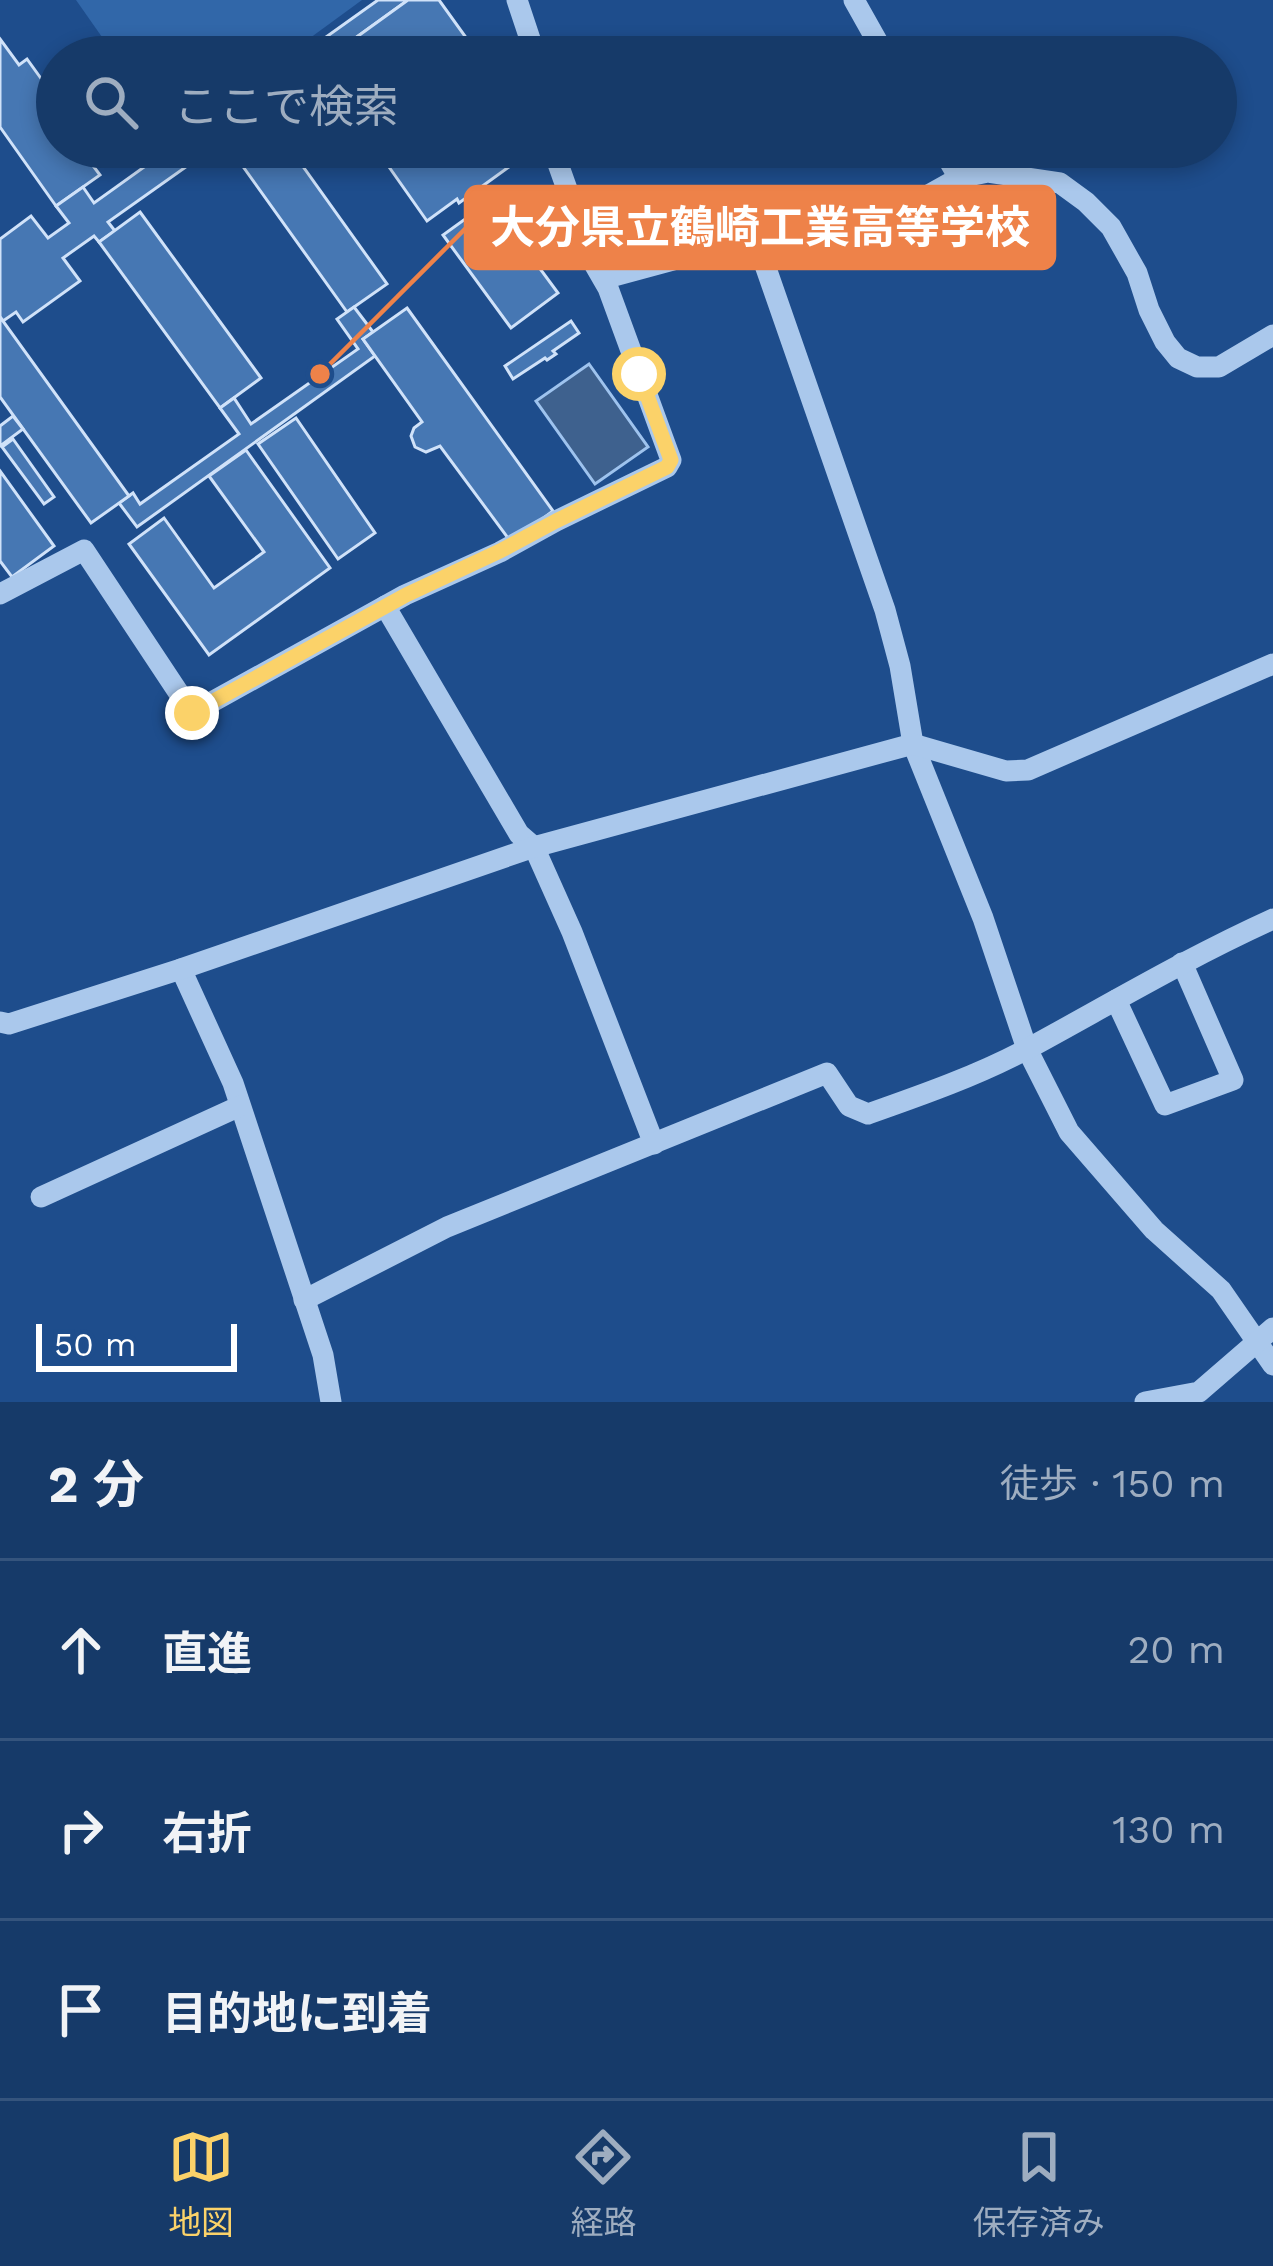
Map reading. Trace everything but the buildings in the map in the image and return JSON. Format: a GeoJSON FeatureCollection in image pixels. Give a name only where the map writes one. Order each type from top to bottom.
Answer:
{"type":"FeatureCollection","features":[{"type":"Feature","properties":{"kind":"street"},"geometry":{"type":"LineString","coordinates":[[506,0],[517,36]]}},
{"type":"Feature","properties":{"kind":"street"},"geometry":{"type":"LineString","coordinates":[[517,0],[529,36]]}},
{"type":"Feature","properties":{"kind":"street"},"geometry":{"type":"LineString","coordinates":[[854,0],[874,36]]}},
{"type":"Feature","properties":{"kind":"street"},"geometry":{"type":"LineString","coordinates":[[0,594],[84,550],[192,713],[385,606],[667,467],[671,460],[559,168]]}},
{"type":"Feature","properties":{"kind":"street"},"geometry":{"type":"LineString","coordinates":[[573,168],[610,277],[736,243],[811,249],[909,206],[959,178],[988,172],[1060,183],[1111,227],[1137,273],[1165,342],[1178,358],[1197,367],[1220,367],[1273,335]]}},
{"type":"Feature","properties":{"kind":"street"},"geometry":{"type":"LineString","coordinates":[[953,168],[959,178]]}},
{"type":"Feature","properties":{"kind":"street"},"geometry":{"type":"LineString","coordinates":[[759,248],[885,610],[914,744],[983,918],[1027,1049],[1069,1132],[1154,1229],[1264,1334],[1273,1365]]}},
{"type":"Feature","properties":{"kind":"street"},"geometry":{"type":"LineString","coordinates":[[385,606],[518,833],[533,848],[572,932],[654,1144]]}},
{"type":"Feature","properties":{"kind":"street"},"geometry":{"type":"LineString","coordinates":[[0,1022],[9,1024],[181,968],[533,848],[914,744],[1006,771],[1028,770],[1273,664]]}},
{"type":"Feature","properties":{"kind":"street"},"geometry":{"type":"LineString","coordinates":[[304,1300],[447,1228],[826,1073],[849,1106],[868,1114],[929,1092],[1027,1049],[1182,963],[1273,919]]}},
{"type":"Feature","properties":{"kind":"street"},"geometry":{"type":"LineString","coordinates":[[1116,1000],[1165,1105],[1233,1080],[1182,963]]}},
{"type":"Feature","properties":{"kind":"street"},"geometry":{"type":"LineString","coordinates":[[181,968],[233,1083],[323,1355],[331,1402]]}},
{"type":"Feature","properties":{"kind":"street"},"geometry":{"type":"LineString","coordinates":[[41,1197],[240,1106]]}},
{"type":"Feature","properties":{"kind":"street"},"geometry":{"type":"LineString","coordinates":[[1145,1402],[1199,1392],[1264,1334]]}},
{"type":"Feature","properties":{"kind":"shaded area"},"geometry":{"type":"Polygon","coordinates":[[[76,0],[362,0],[313,36],[101,36],[76,0]]]}},
{"type":"Feature","properties":{"kind":"shaded area"},"geometry":{"type":"Polygon","coordinates":[[[589,364],[648,447],[595,484],[536,401],[589,364]]]}},
{"type":"Feature","properties":{"kind":"place","name":"大分県立鶴崎工業高等学校"},"geometry":{"type":"Point","coordinates":[320,374]}},
{"type":"Feature","properties":{"kind":"route"},"geometry":{"type":"LineString","coordinates":[[192,713],[406,595],[667,467],[671,460],[639,374]]}}]}
